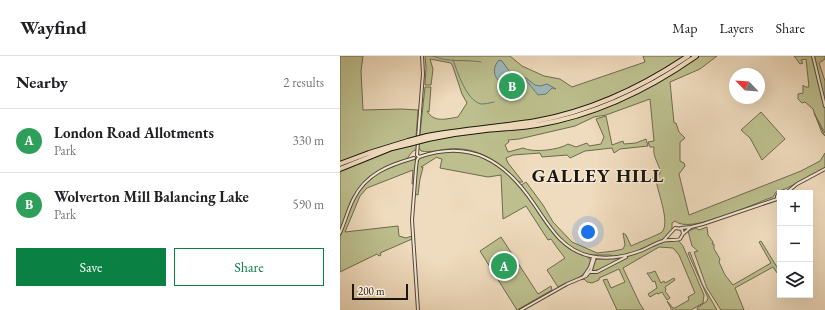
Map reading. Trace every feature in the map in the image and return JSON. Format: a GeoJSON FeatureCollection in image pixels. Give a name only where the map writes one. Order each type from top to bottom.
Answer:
{"type":"FeatureCollection","features":[{"type":"Feature","properties":{"kind":"highway"},"geometry":{"type":"LineString","coordinates":[[340,164],[369,153],[408,142],[462,130],[535,121],[597,104],[634,89],[673,67],[688,56]]}},
{"type":"Feature","properties":{"kind":"highway"},"geometry":{"type":"LineString","coordinates":[[428,138],[536,125],[571,117],[599,108],[636,92],[676,70],[696,56]]}},
{"type":"Feature","properties":{"kind":"highway"},"geometry":{"type":"LineString","coordinates":[[340,169],[408,142]]}},
{"type":"Feature","properties":{"kind":"street"},"geometry":{"type":"LineString","coordinates":[[418,310],[412,220],[423,74],[422,56]]}},
{"type":"Feature","properties":{"kind":"street"},"geometry":{"type":"LineString","coordinates":[[813,56],[825,106]]}},
{"type":"Feature","properties":{"kind":"street"},"geometry":{"type":"LineString","coordinates":[[340,233],[354,198],[364,183],[376,173],[386,167],[414,158],[415,155],[418,156],[451,150],[473,152],[502,168],[516,181],[554,233],[567,246],[578,252],[594,257],[612,258],[629,255]]}},
{"type":"Feature","properties":{"kind":"street"},"geometry":{"type":"LineString","coordinates":[[790,190],[797,184],[825,169]]}},
{"type":"Feature","properties":{"kind":"street"},"geometry":{"type":"LineString","coordinates":[[590,272],[597,272],[629,255],[664,240],[680,239],[692,228],[777,199]]}},
{"type":"Feature","properties":{"kind":"street"},"geometry":{"type":"LineString","coordinates":[[664,240],[674,228],[692,228]]}},
{"type":"Feature","properties":{"kind":"street"},"geometry":{"type":"LineString","coordinates":[[681,228],[684,234]]}},
{"type":"Feature","properties":{"kind":"street"},"geometry":{"type":"LineString","coordinates":[[671,233],[674,239]]}},
{"type":"Feature","properties":{"kind":"street"},"geometry":{"type":"LineString","coordinates":[[521,310],[586,276],[590,272],[594,257]]}},
{"type":"Feature","properties":{"kind":"street"},"geometry":{"type":"LineString","coordinates":[[583,277],[589,269],[594,257]]}},
{"type":"Feature","properties":{"kind":"green space"},"geometry":{"type":"Polygon","coordinates":[[[340,56],[363,56],[361,71],[363,110],[418,110],[416,137],[378,148],[340,163],[340,56]]]}},
{"type":"Feature","properties":{"kind":"green space"},"geometry":{"type":"Polygon","coordinates":[[[425,56],[510,56],[522,66],[544,76],[560,79],[572,87],[645,62],[643,56],[688,56],[641,83],[567,114],[569,118],[636,92],[696,56],[717,56],[700,69],[670,82],[674,123],[676,123],[679,132],[685,138],[680,142],[680,161],[684,163],[685,166],[679,174],[689,215],[801,171],[820,161],[825,153],[825,169],[785,189],[777,190],[773,197],[708,221],[694,224],[683,224],[675,221],[672,223],[672,230],[664,240],[678,240],[683,246],[704,295],[703,303],[691,310],[672,310],[667,301],[673,308],[675,308],[689,300],[688,297],[695,293],[679,255],[673,248],[659,247],[623,268],[644,310],[617,310],[603,280],[607,279],[611,288],[625,282],[619,269],[599,278],[599,280],[592,283],[587,282],[584,279],[582,280],[591,267],[590,272],[596,272],[621,260],[592,271],[595,259],[615,257],[610,255],[585,255],[591,260],[583,275],[558,287],[547,270],[565,258],[551,239],[548,240],[526,206],[503,219],[501,175],[488,177],[440,168],[442,159],[437,157],[421,167],[423,167],[418,195],[414,194],[415,184],[412,184],[413,170],[367,188],[360,196],[345,232],[398,226],[399,236],[406,238],[412,236],[412,239],[380,253],[381,255],[379,256],[377,254],[340,272],[340,237],[343,229],[342,228],[340,233],[340,171],[393,150],[419,143],[425,87],[431,87],[429,112],[427,111],[430,115],[437,119],[458,117],[467,103],[462,94],[451,63],[430,59],[433,69],[431,85],[425,85],[425,56]],[[650,99],[606,115],[594,117],[575,126],[519,139],[508,140],[509,142],[505,145],[508,152],[523,148],[527,150],[546,150],[559,148],[568,144],[576,147],[587,143],[589,146],[601,144],[604,137],[596,119],[606,116],[612,145],[623,141],[624,144],[636,143],[646,139],[648,146],[620,149],[614,153],[612,148],[585,151],[570,158],[567,155],[542,157],[540,153],[513,155],[506,158],[508,163],[523,182],[519,182],[496,162],[469,150],[448,149],[428,152],[421,151],[419,148],[413,151],[408,159],[414,158],[417,160],[429,154],[450,150],[473,153],[483,157],[502,169],[520,186],[526,182],[543,205],[553,222],[572,242],[597,253],[623,249],[625,245],[623,233],[626,235],[631,246],[662,232],[665,221],[664,213],[656,178],[652,178],[660,174],[660,171],[654,155],[654,147],[650,147],[648,142],[654,141],[650,99]]]}},
{"type":"Feature","properties":{"kind":"green space"},"geometry":{"type":"Polygon","coordinates":[[[794,56],[825,56],[825,59],[819,63],[825,81],[825,133],[813,109],[805,102],[802,103],[798,99],[798,94],[803,93],[803,85],[805,87],[809,87],[806,59],[801,60],[803,63],[800,64],[794,56]]]}},
{"type":"Feature","properties":{"kind":"green space"},"geometry":{"type":"Polygon","coordinates":[[[761,112],[785,139],[762,160],[750,138],[741,130],[761,112]]]}},
{"type":"Feature","properties":{"kind":"green space"},"geometry":{"type":"Polygon","coordinates":[[[816,117],[825,136],[822,133],[816,117]]]}},
{"type":"Feature","properties":{"kind":"green space"},"geometry":{"type":"Polygon","coordinates":[[[707,227],[708,235],[713,242],[712,244],[714,244],[714,249],[720,259],[719,262],[725,275],[733,285],[771,263],[759,242],[761,241],[777,267],[777,273],[773,267],[735,288],[744,310],[721,310],[707,288],[694,252],[698,251],[692,246],[688,231],[696,228],[699,230],[707,227]]]}},
{"type":"Feature","properties":{"kind":"green space"},"geometry":{"type":"Polygon","coordinates":[[[501,237],[538,294],[551,286],[552,290],[517,310],[480,251],[501,237]]]}},
{"type":"Feature","properties":{"kind":"green space"},"geometry":{"type":"Polygon","coordinates":[[[690,252],[702,284],[717,310],[698,310],[697,308],[707,301],[708,298],[688,253],[690,252]]]}},
{"type":"Feature","properties":{"kind":"green space"},"geometry":{"type":"Polygon","coordinates":[[[655,271],[661,283],[664,281],[665,283],[674,278],[675,280],[665,287],[665,291],[670,298],[667,300],[662,292],[650,297],[648,294],[657,288],[655,281],[653,282],[647,273],[655,271]]]}},
{"type":"Feature","properties":{"kind":"water"},"geometry":{"type":"Polygon","coordinates":[[[499,60],[502,61],[512,75],[526,78],[535,85],[540,86],[547,84],[556,89],[552,88],[546,94],[538,95],[525,79],[501,83],[496,78],[494,72],[495,66],[499,60]]]}},
{"type":"Feature","properties":{"kind":"waterway"},"geometry":{"type":"LineString","coordinates":[[433,56],[451,60],[481,62]]}},
{"type":"Feature","properties":{"kind":"waterway"},"geometry":{"type":"LineString","coordinates":[[453,60],[460,79],[471,97],[481,104],[494,102]]}},
{"type":"Feature","properties":{"kind":"place","name":"Wolverton Mill Balancing Lake"},"geometry":{"type":"Point","coordinates":[512,86]}},
{"type":"Feature","properties":{"kind":"place","name":"London Road Allotments"},"geometry":{"type":"Point","coordinates":[504,266]}},
{"type":"Feature","properties":{"kind":"district","name":"GALLEY HILL"},"geometry":{"type":"Point","coordinates":[598,175]}}]}
